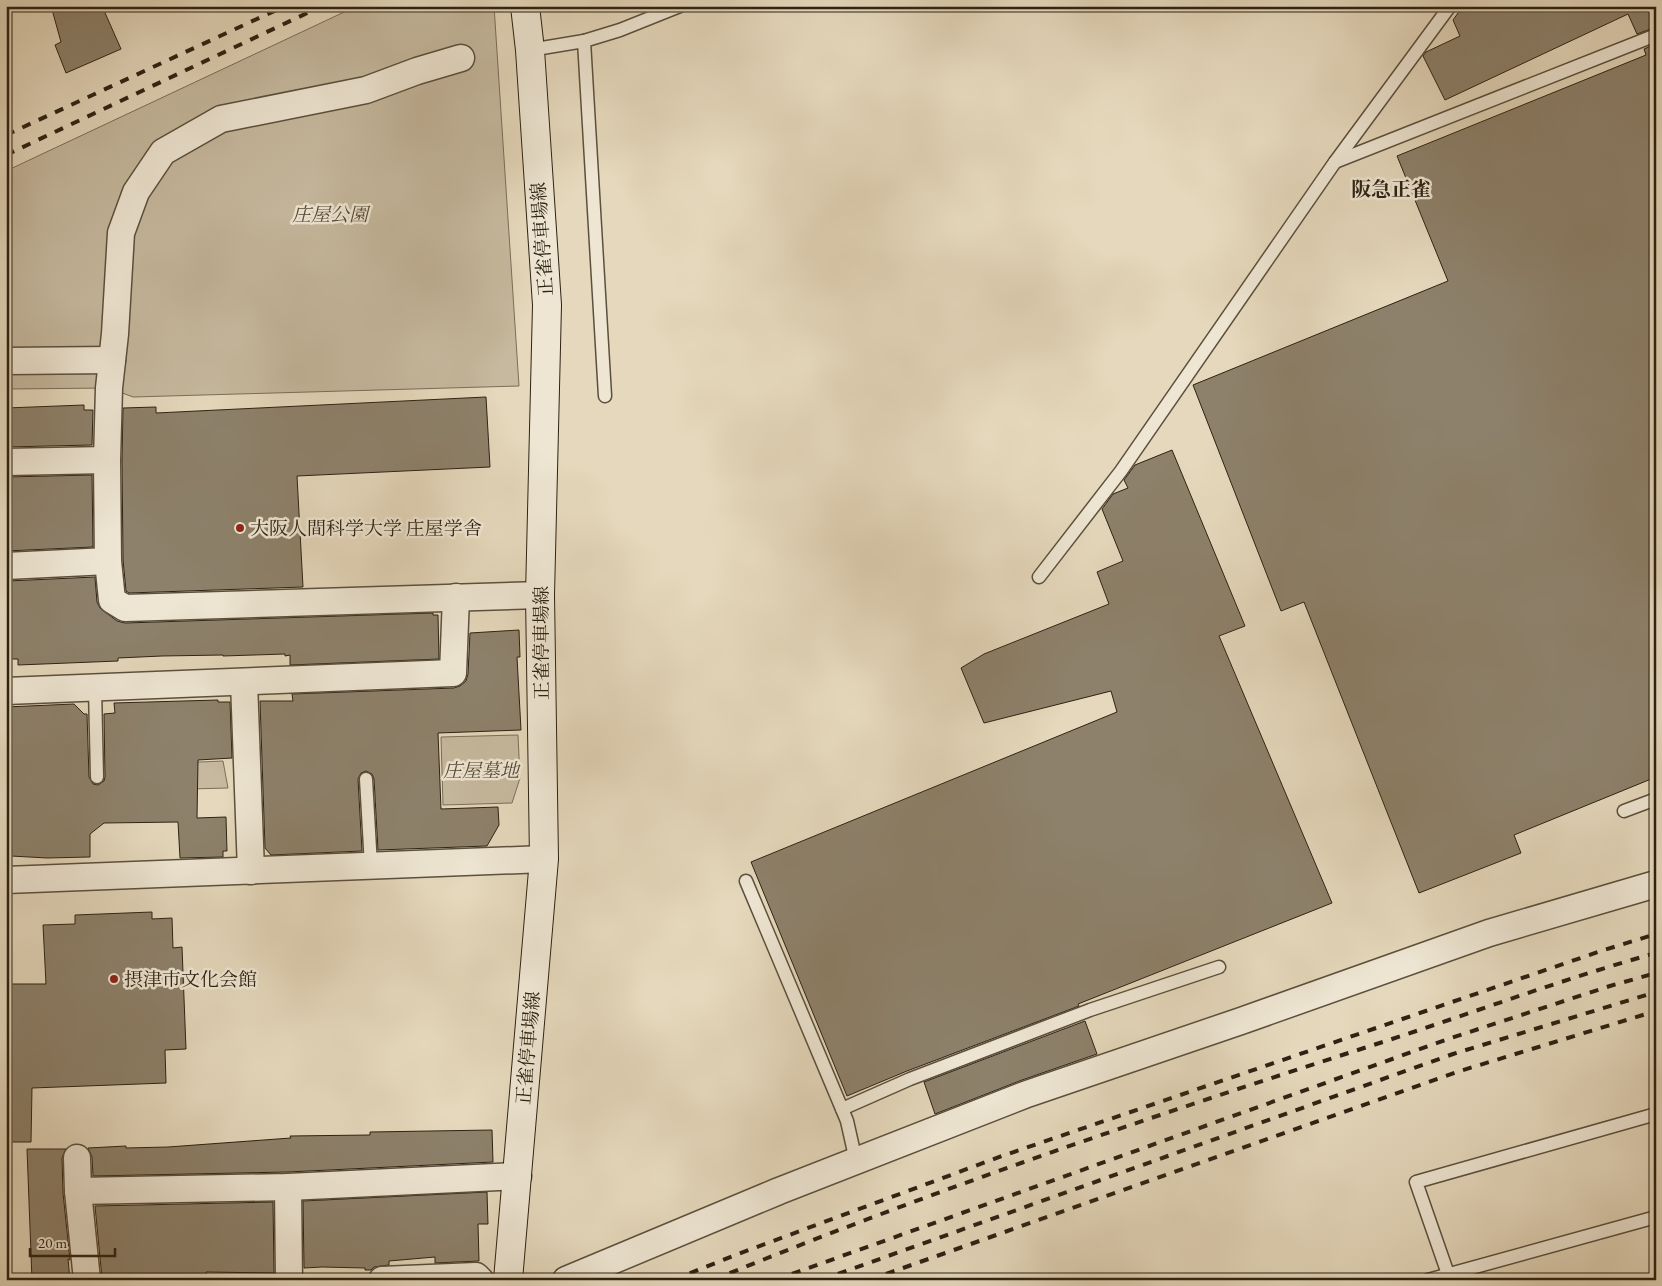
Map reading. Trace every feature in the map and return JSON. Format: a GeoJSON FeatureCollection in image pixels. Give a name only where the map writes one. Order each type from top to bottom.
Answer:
{"type":"FeatureCollection","features":[{"type":"Feature","properties":{"kind":"main road","name":"正雀停車場線"},"geometry":{"type":"LineString","coordinates":[[508,1280],[544,859],[540,595],[547,305],[530,50],[524,6]]}},
{"type":"Feature","properties":{"kind":"street"},"geometry":{"type":"LineString","coordinates":[[461,58],[417,71],[366,90],[221,119],[162,152],[136,192],[121,233],[115,334],[109,388],[107,460],[108,561],[112,600],[125,608],[540,595]]}},
{"type":"Feature","properties":{"kind":"street"},"geometry":{"type":"LineString","coordinates":[[6,361],[112,360]]}},
{"type":"Feature","properties":{"kind":"street"},"geometry":{"type":"LineString","coordinates":[[6,462],[107,460]]}},
{"type":"Feature","properties":{"kind":"street"},"geometry":{"type":"LineString","coordinates":[[6,566],[108,561]]}},
{"type":"Feature","properties":{"kind":"street"},"geometry":{"type":"LineString","coordinates":[[6,691],[453,674],[456,597]]}},
{"type":"Feature","properties":{"kind":"street"},"geometry":{"type":"LineString","coordinates":[[244,682],[251,871]]}},
{"type":"Feature","properties":{"kind":"street"},"geometry":{"type":"LineString","coordinates":[[6,880],[544,859]]}},
{"type":"Feature","properties":{"kind":"street"},"geometry":{"type":"LineString","coordinates":[[566,1280],[770,1194],[1027,1094],[1232,1025],[1488,932],[1656,884]]}},
{"type":"Feature","properties":{"kind":"street"},"geometry":{"type":"LineString","coordinates":[[77,1158],[78,1191],[87,1280]]}},
{"type":"Feature","properties":{"kind":"street"},"geometry":{"type":"LineString","coordinates":[[78,1191],[288,1187],[518,1176]]}},
{"type":"Feature","properties":{"kind":"street"},"geometry":{"type":"LineString","coordinates":[[288,1187],[289,1280]]}},
{"type":"Feature","properties":{"kind":"street"},"geometry":{"type":"LineString","coordinates":[[382,1280],[476,1276],[480,1280]]}},
{"type":"Feature","properties":{"kind":"lane"},"geometry":{"type":"LineString","coordinates":[[530,50],[584,40],[620,30],[680,6]]}},
{"type":"Feature","properties":{"kind":"lane"},"geometry":{"type":"LineString","coordinates":[[1039,576],[1121,471],[1335,162],[1450,6]]}},
{"type":"Feature","properties":{"kind":"lane"},"geometry":{"type":"LineString","coordinates":[[1335,162],[1656,35]]}},
{"type":"Feature","properties":{"kind":"lane"},"geometry":{"type":"LineString","coordinates":[[584,40],[605,396]]}},
{"type":"Feature","properties":{"kind":"lane"},"geometry":{"type":"LineString","coordinates":[[94,688],[96,777]]}},
{"type":"Feature","properties":{"kind":"lane"},"geometry":{"type":"LineString","coordinates":[[366,779],[372,866]]}},
{"type":"Feature","properties":{"kind":"lane"},"geometry":{"type":"LineString","coordinates":[[1624,811],[1656,798]]}},
{"type":"Feature","properties":{"kind":"lane"},"geometry":{"type":"LineString","coordinates":[[746,881],[847,1121],[856,1161]]}},
{"type":"Feature","properties":{"kind":"lane"},"geometry":{"type":"LineString","coordinates":[[842,1109],[910,1080],[1090,1010],[1219,967]]}},
{"type":"Feature","properties":{"kind":"lane"},"geometry":{"type":"LineString","coordinates":[[1448,1274],[1416,1182],[1656,1114]]}},
{"type":"Feature","properties":{"kind":"lane"},"geometry":{"type":"LineString","coordinates":[[1428,1280],[1656,1217]]}},
{"type":"Feature","properties":{"kind":"green space","name":"庄屋公園"},"geometry":{"type":"Polygon","coordinates":[[[357,6],[494,6],[519,386],[133,397],[109,388],[6,389],[6,171],[357,6]]]}},
{"type":"Feature","properties":{"kind":"green space","name":"庄屋墓地"},"geometry":{"type":"Polygon","coordinates":[[[518,735],[520,778],[512,803],[443,805],[441,737],[518,735]]]}},
{"type":"Feature","properties":{"kind":"green space"},"geometry":{"type":"Polygon","coordinates":[[[223,761],[228,788],[111,791],[109,766],[223,761]]]}},
{"type":"Feature","properties":{"kind":"building"},"geometry":{"type":"Polygon","coordinates":[[[51,6],[102,6],[121,49],[66,73],[55,45],[61,42],[51,6]]]}},
{"type":"Feature","properties":{"kind":"building"},"geometry":{"type":"Polygon","coordinates":[[[1463,6],[1656,6],[1656,27],[1637,34],[1628,14],[1445,100],[1423,56],[1426,52],[1460,36],[1453,20],[1463,6]]]}},
{"type":"Feature","properties":{"kind":"building"},"geometry":{"type":"Polygon","coordinates":[[[1656,44],[1656,777],[1514,835],[1521,853],[1419,893],[1304,602],[1281,611],[1193,385],[1448,281],[1397,156],[1646,55],[1644,49],[1656,44]]]}},
{"type":"Feature","properties":{"kind":"building","name":"大阪人間科学大学 庄屋学舎"},"geometry":{"type":"Polygon","coordinates":[[[486,397],[490,467],[297,476],[303,587],[129,593],[126,591],[123,560],[123,408],[156,407],[156,413],[486,397]]]}},
{"type":"Feature","properties":{"kind":"building"},"geometry":{"type":"Polygon","coordinates":[[[84,405],[84,410],[93,410],[92,445],[6,447],[6,408],[84,405]]]}},
{"type":"Feature","properties":{"kind":"building"},"geometry":{"type":"Polygon","coordinates":[[[1172,450],[1245,626],[1219,636],[1332,903],[1078,1004],[1079,1006],[907,1071],[847,1096],[751,862],[1117,712],[1111,691],[984,723],[961,668],[984,654],[1109,604],[1097,572],[1123,561],[1102,509],[1113,494],[1128,488],[1124,480],[1135,465],[1172,450]]]}},
{"type":"Feature","properties":{"kind":"building"},"geometry":{"type":"Polygon","coordinates":[[[92,475],[93,547],[6,551],[6,477],[92,475]]]}},
{"type":"Feature","properties":{"kind":"building"},"geometry":{"type":"Polygon","coordinates":[[[95,577],[97,602],[100,608],[117,621],[125,623],[433,613],[433,615],[438,615],[439,659],[290,665],[290,655],[285,656],[285,654],[162,656],[118,658],[118,661],[18,665],[18,659],[6,659],[8,581],[95,577]]]}},
{"type":"Feature","properties":{"kind":"building"},"geometry":{"type":"Polygon","coordinates":[[[519,630],[520,657],[517,657],[521,730],[438,733],[441,809],[498,807],[499,825],[487,846],[378,850],[374,779],[372,774],[366,771],[361,773],[358,779],[362,851],[271,855],[265,848],[260,701],[293,701],[292,694],[454,688],[466,681],[470,633],[519,630]]]}},
{"type":"Feature","properties":{"kind":"building"},"geometry":{"type":"Polygon","coordinates":[[[218,700],[218,702],[230,702],[232,758],[198,760],[197,818],[226,817],[227,851],[223,851],[223,857],[180,858],[178,822],[104,823],[90,834],[90,857],[47,858],[11,856],[12,850],[6,849],[6,707],[74,704],[84,714],[87,714],[89,777],[93,784],[98,785],[104,781],[105,777],[104,714],[115,713],[114,703],[218,700]]]}},
{"type":"Feature","properties":{"kind":"building","name":"摂津市文化会館"},"geometry":{"type":"Polygon","coordinates":[[[152,912],[152,919],[172,918],[173,948],[182,947],[186,1049],[165,1050],[166,1083],[32,1088],[31,1142],[6,1142],[6,984],[46,984],[43,925],[75,924],[75,915],[152,912]]]}},
{"type":"Feature","properties":{"kind":"building"},"geometry":{"type":"Polygon","coordinates":[[[1085,1021],[1097,1054],[1022,1080],[935,1114],[924,1082],[1085,1021]]]}},
{"type":"Feature","properties":{"kind":"building"},"geometry":{"type":"Polygon","coordinates":[[[492,1130],[493,1162],[288,1172],[93,1176],[92,1157],[88,1148],[126,1146],[126,1148],[168,1147],[291,1138],[290,1136],[370,1135],[370,1132],[492,1130]]]}},
{"type":"Feature","properties":{"kind":"building"},"geometry":{"type":"Polygon","coordinates":[[[27,1149],[66,1149],[62,1158],[63,1193],[70,1260],[68,1259],[70,1280],[32,1280],[27,1149]]]}},
{"type":"Feature","properties":{"kind":"building"},"geometry":{"type":"Polygon","coordinates":[[[487,1192],[488,1224],[478,1224],[479,1261],[435,1263],[435,1257],[389,1261],[389,1265],[374,1267],[371,1270],[365,1270],[365,1268],[304,1268],[303,1201],[487,1192]]]}},
{"type":"Feature","properties":{"kind":"building"},"geometry":{"type":"Polygon","coordinates":[[[273,1202],[274,1273],[206,1272],[207,1276],[165,1277],[165,1275],[102,1278],[95,1206],[273,1202]]]}},
{"type":"Feature","properties":{"kind":"railway"},"geometry":{"type":"LineString","coordinates":[[6,135],[285,6]]}},
{"type":"Feature","properties":{"kind":"railway"},"geometry":{"type":"LineString","coordinates":[[6,155],[322,6]]}},
{"type":"Feature","properties":{"kind":"railway"},"geometry":{"type":"LineString","coordinates":[[673,1280],[1002,1156],[1604,950],[1656,934]]}},
{"type":"Feature","properties":{"kind":"railway"},"geometry":{"type":"LineString","coordinates":[[713,1280],[880,1214],[1049,1153],[1555,984],[1656,953]]}},
{"type":"Feature","properties":{"kind":"railway"},"geometry":{"type":"LineString","coordinates":[[775,1280],[1448,1039],[1610,986],[1656,973]]}},
{"type":"Feature","properties":{"kind":"railway"},"geometry":{"type":"LineString","coordinates":[[821,1280],[1453,1054],[1656,992]]}},
{"type":"Feature","properties":{"kind":"railway"},"geometry":{"type":"LineString","coordinates":[[869,1280],[1460,1071],[1656,1011]]}},
{"type":"Feature","properties":{"kind":"place","name":"大阪人間科学大学 庄屋学舎"},"geometry":{"type":"Point","coordinates":[240,528]}},
{"type":"Feature","properties":{"kind":"place","name":"摂津市文化会館"},"geometry":{"type":"Point","coordinates":[114,979]}},
{"type":"Feature","properties":{"kind":"district","name":"阪急正雀"},"geometry":{"type":"Point","coordinates":[1391,189]}}]}
